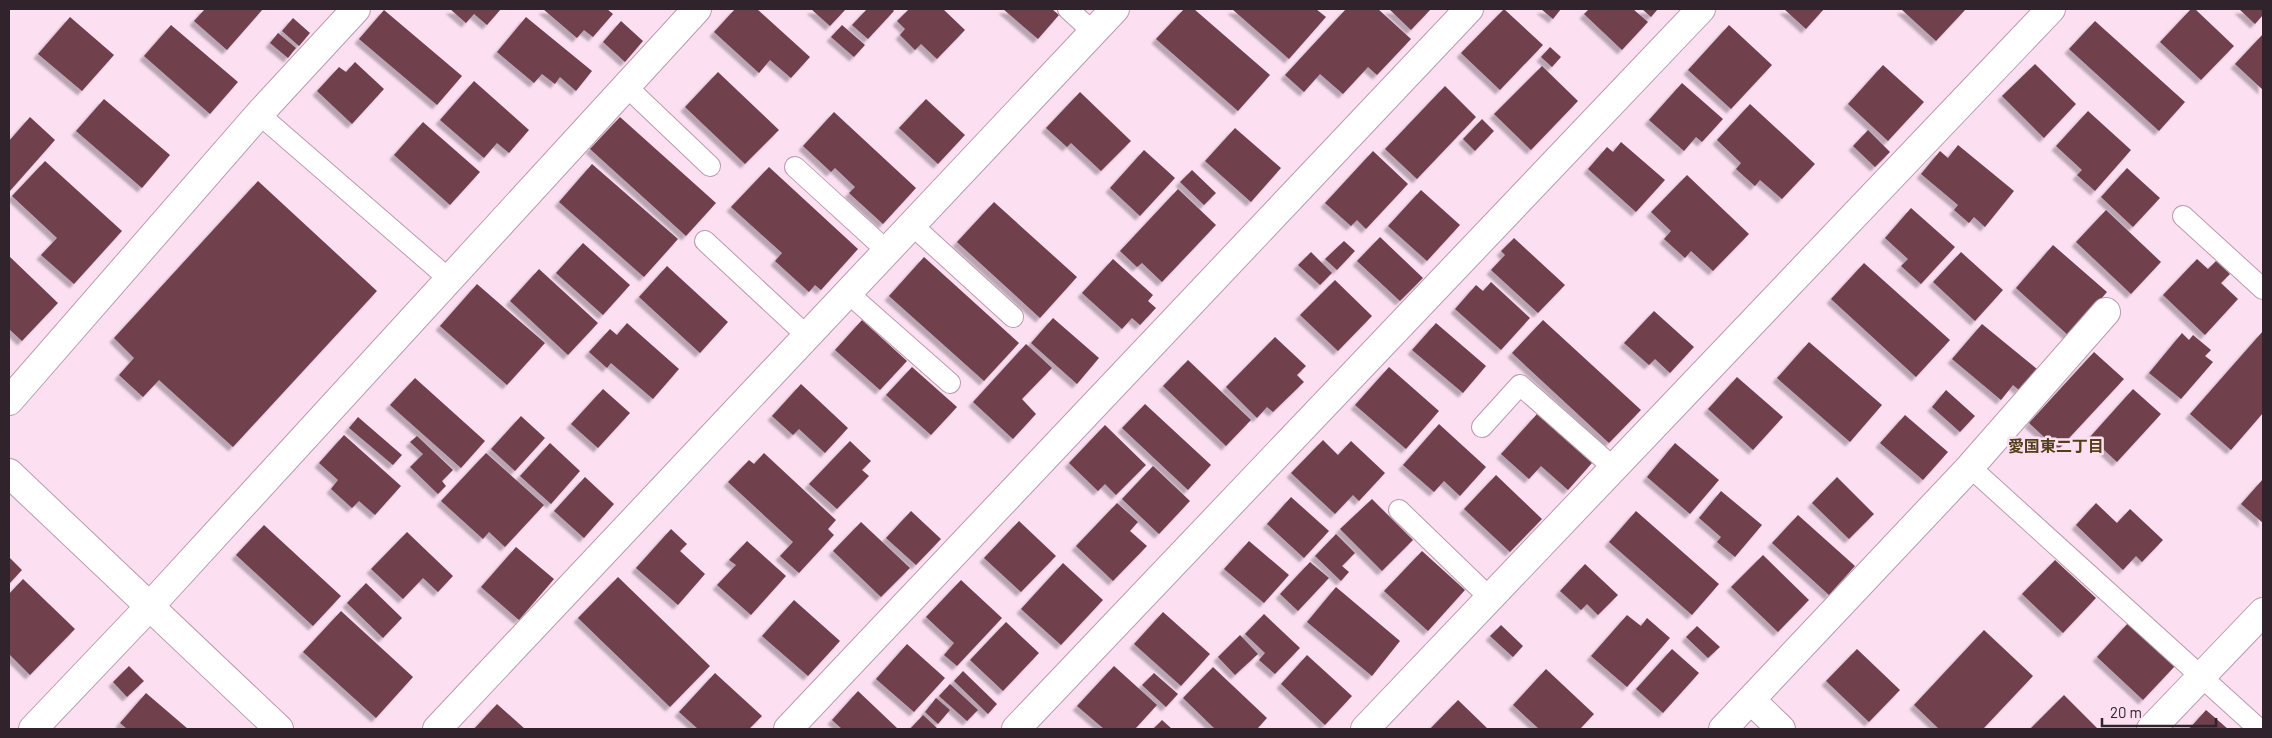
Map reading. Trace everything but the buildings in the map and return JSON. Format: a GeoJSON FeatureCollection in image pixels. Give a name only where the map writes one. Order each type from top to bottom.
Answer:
{"type":"FeatureCollection","features":[{"type":"Feature","properties":{"kind":"street"},"geometry":{"type":"LineString","coordinates":[[9,401],[259,114],[356,9]]}},
{"type":"Feature","properties":{"kind":"street"},"geometry":{"type":"LineString","coordinates":[[33,729],[150,606],[697,9]]}},
{"type":"Feature","properties":{"kind":"street"},"geometry":{"type":"LineString","coordinates":[[437,729],[1115,9]]}},
{"type":"Feature","properties":{"kind":"street"},"geometry":{"type":"LineString","coordinates":[[788,729],[1469,9]]}},
{"type":"Feature","properties":{"kind":"street"},"geometry":{"type":"LineString","coordinates":[[1016,729],[1701,9]]}},
{"type":"Feature","properties":{"kind":"street"},"geometry":{"type":"LineString","coordinates":[[1366,729],[2051,9]]}},
{"type":"Feature","properties":{"kind":"street"},"geometry":{"type":"LineString","coordinates":[[1723,729],[1970,467],[2106,312]]}},
{"type":"Feature","properties":{"kind":"street"},"geometry":{"type":"LineString","coordinates":[[9,473],[279,729]]}},
{"type":"Feature","properties":{"kind":"street"},"geometry":{"type":"LineString","coordinates":[[2151,729],[2263,612]]}},
{"type":"Feature","properties":{"kind":"street"},"geometry":{"type":"LineString","coordinates":[[1751,700],[1781,729]]}},
{"type":"Feature","properties":{"kind":"lane"},"geometry":{"type":"LineString","coordinates":[[1068,9],[1093,32]]}},
{"type":"Feature","properties":{"kind":"lane"},"geometry":{"type":"LineString","coordinates":[[626,86],[710,166]]}},
{"type":"Feature","properties":{"kind":"lane"},"geometry":{"type":"LineString","coordinates":[[259,114],[449,278]]}},
{"type":"Feature","properties":{"kind":"lane"},"geometry":{"type":"LineString","coordinates":[[795,167],[887,251]]}},
{"type":"Feature","properties":{"kind":"lane"},"geometry":{"type":"LineString","coordinates":[[2183,216],[2263,289]]}},
{"type":"Feature","properties":{"kind":"lane"},"geometry":{"type":"LineString","coordinates":[[912,225],[1013,317]]}},
{"type":"Feature","properties":{"kind":"lane"},"geometry":{"type":"LineString","coordinates":[[704,241],[807,336]]}},
{"type":"Feature","properties":{"kind":"lane"},"geometry":{"type":"LineString","coordinates":[[848,293],[950,383]]}},
{"type":"Feature","properties":{"kind":"lane"},"geometry":{"type":"LineString","coordinates":[[1482,427],[1520,385],[1614,468]]}},
{"type":"Feature","properties":{"kind":"lane"},"geometry":{"type":"LineString","coordinates":[[1970,467],[2259,729]]}},
{"type":"Feature","properties":{"kind":"lane"},"geometry":{"type":"LineString","coordinates":[[1399,510],[1490,598]]}},
{"type":"Feature","properties":{"kind":"district","name":"愛国東二丁目"},"geometry":{"type":"Point","coordinates":[2056,446]}}]}
